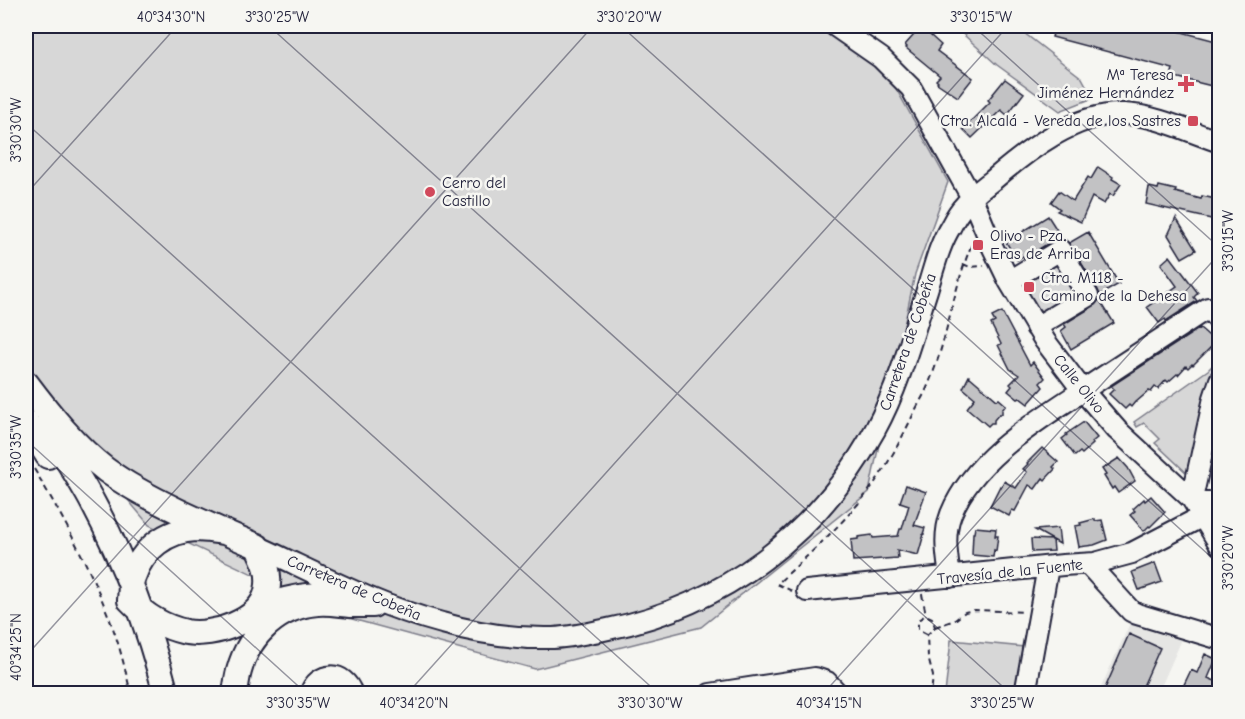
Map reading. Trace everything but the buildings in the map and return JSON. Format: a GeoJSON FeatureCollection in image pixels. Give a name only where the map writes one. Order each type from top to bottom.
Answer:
{"type":"FeatureCollection","features":[{"type":"Feature","properties":{"kind":"main road"},"geometry":{"type":"LineString","coordinates":[[26,383],[68,435],[106,470],[138,492],[258,546],[267,567],[269,580],[267,593],[262,604],[231,633],[227,667],[233,693]]}},
{"type":"Feature","properties":{"kind":"main road"},"geometry":{"type":"LineString","coordinates":[[26,395],[93,503],[112,541],[154,649],[166,693]]}},
{"type":"Feature","properties":{"kind":"main road"},"geometry":{"type":"LineString","coordinates":[[31,431],[82,499],[134,598],[158,693]]}},
{"type":"Feature","properties":{"kind":"main road"},"geometry":{"type":"LineString","coordinates":[[31,431],[66,486],[119,590],[147,673],[151,693]]}},
{"type":"Feature","properties":{"kind":"main road"},"geometry":{"type":"LineString","coordinates":[[134,598],[140,563],[152,547],[167,536],[175,532],[196,529],[224,532]]}},
{"type":"Feature","properties":{"kind":"main road"},"geometry":{"type":"LineString","coordinates":[[134,598],[156,621],[165,626],[195,633],[219,630],[242,621]]}},
{"type":"Feature","properties":{"kind":"main road"},"geometry":{"type":"LineString","coordinates":[[233,693],[247,650],[260,632],[276,617],[294,608],[319,603],[384,607]]}},
{"type":"Feature","properties":{"kind":"street","name":"Calle Olivo"},"geometry":{"type":"LineString","coordinates":[[835,26],[881,58],[911,88],[972,198],[999,261],[1036,327],[1083,391],[1117,430],[1197,506],[1220,545]]}},
{"type":"Feature","properties":{"kind":"street","name":"Carretera de Cobeña"},"geometry":{"type":"LineString","coordinates":[[258,546],[384,607],[443,623],[498,634],[536,638],[573,635],[628,625],[674,609],[725,585],[763,561],[824,505],[844,480],[866,446],[903,367],[940,248],[951,224],[972,198],[1024,154],[1072,126],[1101,116],[1126,114],[1153,119],[1220,142]]}},
{"type":"Feature","properties":{"kind":"street"},"geometry":{"type":"LineString","coordinates":[[1009,281],[1060,250],[1088,296],[1036,327]]}},
{"type":"Feature","properties":{"kind":"street"},"geometry":{"type":"LineString","coordinates":[[950,577],[945,546],[951,514],[974,477],[993,456],[1037,420],[1208,308],[1220,322]]}},
{"type":"Feature","properties":{"kind":"street"},"geometry":{"type":"LineString","coordinates":[[1220,380],[1214,398],[1197,506],[1220,504]]}},
{"type":"Feature","properties":{"kind":"street","name":"Travesía de la Fuente"},"geometry":{"type":"LineString","coordinates":[[807,591],[1095,563],[1132,553],[1197,506]]}},
{"type":"Feature","properties":{"kind":"street"},"geometry":{"type":"LineString","coordinates":[[1088,564],[1131,611],[1220,639]]}},
{"type":"Feature","properties":{"kind":"street"},"geometry":{"type":"LineString","coordinates":[[1025,693],[1048,567]]}},
{"type":"Feature","properties":{"kind":"street"},"geometry":{"type":"LineString","coordinates":[[262,604],[290,596],[324,593],[384,607]]}},
{"type":"Feature","properties":{"kind":"street"},"geometry":{"type":"LineString","coordinates":[[310,693],[317,681],[330,676],[344,680],[352,693]]}},
{"type":"Feature","properties":{"kind":"street"},"geometry":{"type":"LineString","coordinates":[[710,693],[815,678],[827,682],[837,693]]}},
{"type":"Feature","properties":{"kind":"path"},"geometry":{"type":"LineString","coordinates":[[963,264],[970,267],[987,266],[999,261]]}},
{"type":"Feature","properties":{"kind":"path"},"geometry":{"type":"LineString","coordinates":[[32,465],[91,574],[114,632],[132,693]]}},
{"type":"Feature","properties":{"kind":"path"},"geometry":{"type":"LineString","coordinates":[[920,580],[926,615]]}},
{"type":"Feature","properties":{"kind":"path"},"geometry":{"type":"LineString","coordinates":[[932,693],[933,676],[928,657],[927,635],[935,627],[955,620],[965,612],[975,610],[1040,612]]}},
{"type":"Feature","properties":{"kind":"path"},"geometry":{"type":"LineString","coordinates":[[926,615],[932,618],[935,627]]}},
{"type":"Feature","properties":{"kind":"path"},"geometry":{"type":"LineString","coordinates":[[926,615],[918,620],[918,630],[927,635]]}},
{"type":"Feature","properties":{"kind":"shaded area"},"geometry":{"type":"Polygon","coordinates":[[[26,26],[829,26],[889,76],[948,182],[915,274],[869,492],[701,627],[535,669],[341,616],[149,525],[26,378],[26,26]]]}},
{"type":"Feature","properties":{"kind":"shaded area"},"geometry":{"type":"Polygon","coordinates":[[[954,26],[1015,26],[1082,78],[1093,98],[1060,111],[997,65],[954,26]]]}},
{"type":"Feature","properties":{"kind":"shaded area"},"geometry":{"type":"Polygon","coordinates":[[[1055,262],[1058,263],[1077,293],[1044,312],[1030,299],[1025,281],[1055,262]]]}},
{"type":"Feature","properties":{"kind":"shaded area"},"geometry":{"type":"Polygon","coordinates":[[[1217,361],[1219,362],[1209,394],[1190,476],[1155,443],[1160,439],[1144,423],[1137,427],[1134,422],[1208,370],[1217,361]]]}},
{"type":"Feature","properties":{"kind":"shaded area"},"geometry":{"type":"Polygon","coordinates":[[[1130,623],[1183,637],[1158,693],[1098,694],[1130,623]]]}},
{"type":"Feature","properties":{"kind":"shaded area"},"geometry":{"type":"Polygon","coordinates":[[[951,640],[1024,647],[1017,693],[945,694],[951,640]]]}},
{"type":"Feature","properties":{"kind":"place","name":"Mª Teresa Jiménez Hernández"},"geometry":{"type":"Point","coordinates":[1186,84]}},
{"type":"Feature","properties":{"kind":"place","name":"Ctra. Alcalá - Vereda de los Sastres"},"geometry":{"type":"Point","coordinates":[1193,121]}},
{"type":"Feature","properties":{"kind":"place","name":"Cerro del Castillo"},"geometry":{"type":"Point","coordinates":[430,192]}},
{"type":"Feature","properties":{"kind":"place","name":"Olivo - Pza. Eras de Arriba"},"geometry":{"type":"Point","coordinates":[978,245]}},
{"type":"Feature","properties":{"kind":"place","name":"Ctra. M118 - Camino de la Dehesa"},"geometry":{"type":"Point","coordinates":[1029,287]}}]}
